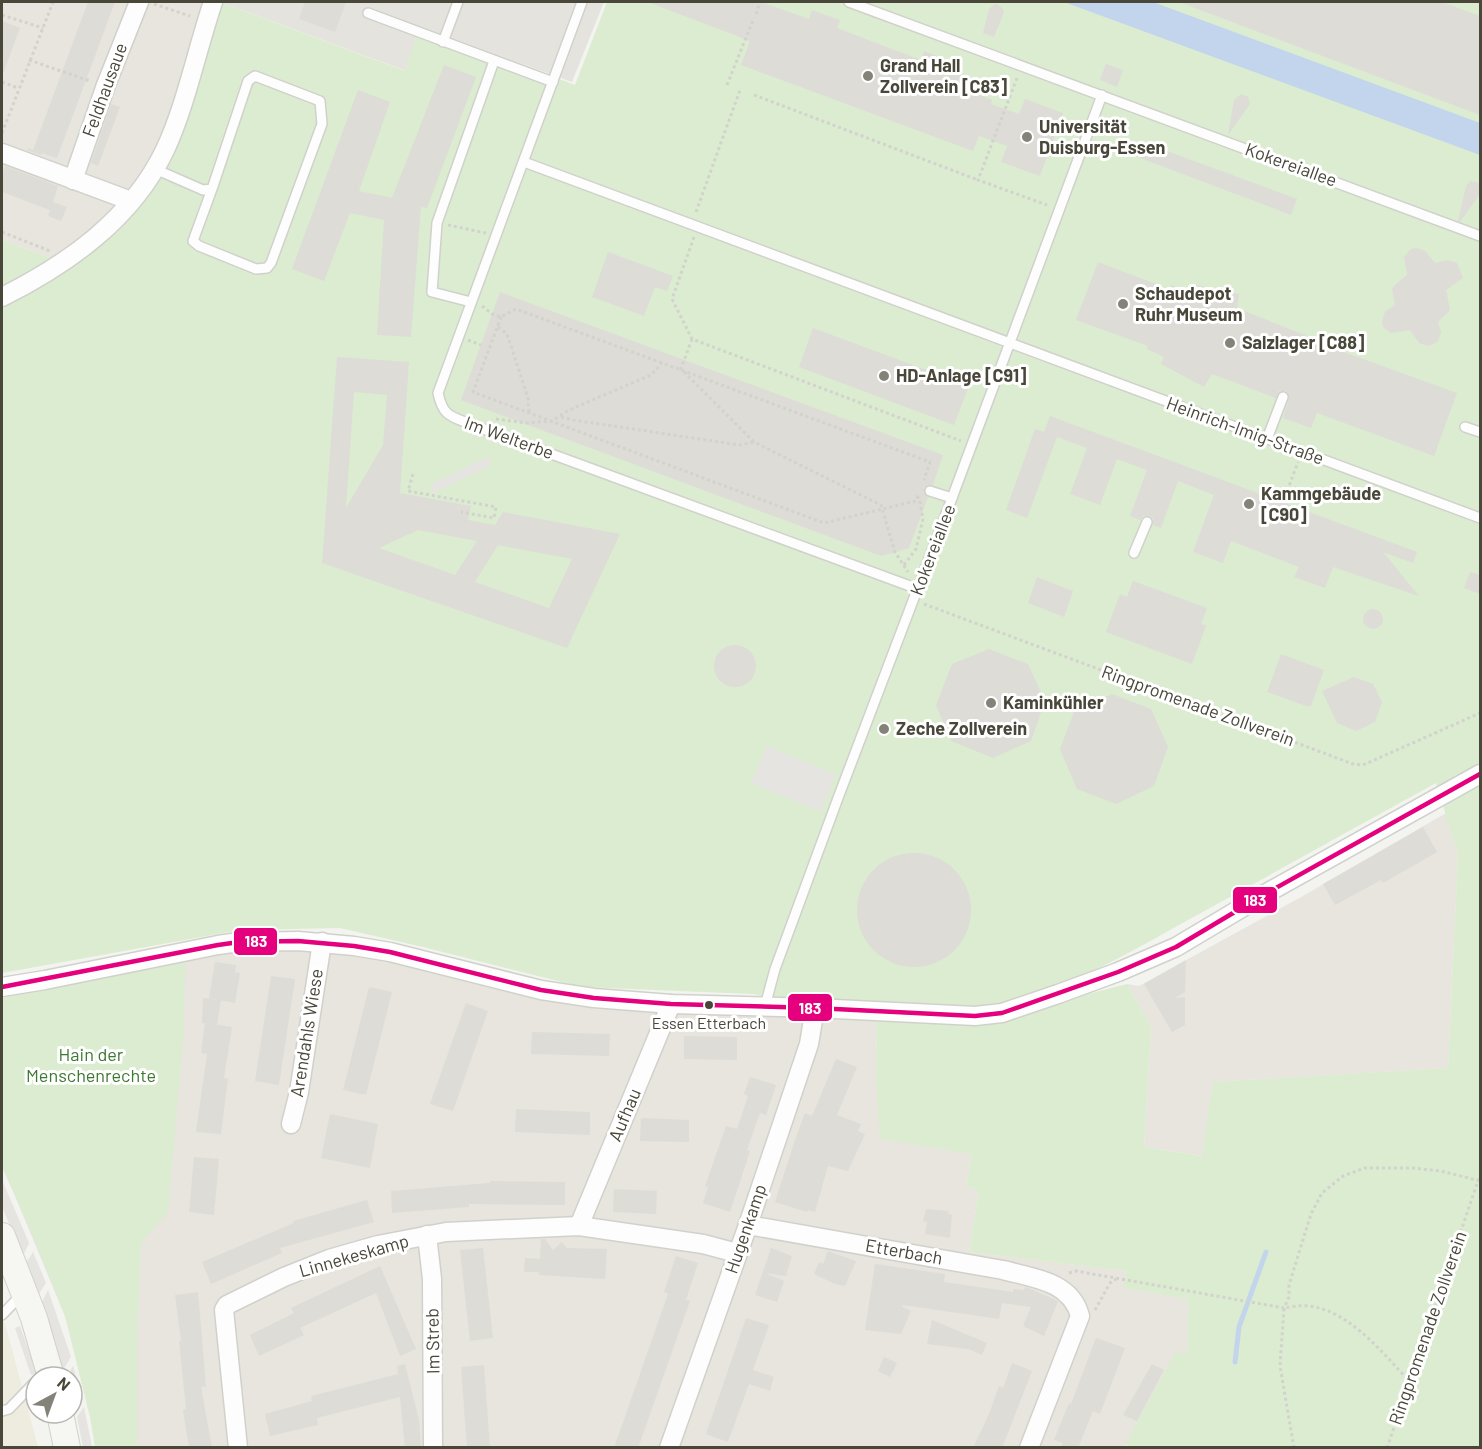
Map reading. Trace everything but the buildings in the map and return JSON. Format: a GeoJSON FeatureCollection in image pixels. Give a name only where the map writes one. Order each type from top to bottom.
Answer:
{"type":"FeatureCollection","features":[{"type":"Feature","properties":{"kind":"main road"},"geometry":{"type":"LineString","coordinates":[[2,1236],[34,1318],[42,1365]]}},
{"type":"Feature","properties":{"kind":"main road"},"geometry":{"type":"LineString","coordinates":[[62,1425],[67,1448]]}},
{"type":"Feature","properties":{"kind":"street","name":"Feldhausaue"},"geometry":{"type":"LineString","coordinates":[[73,180],[106,85],[139,2]]}},
{"type":"Feature","properties":{"kind":"street"},"geometry":{"type":"LineString","coordinates":[[2,297],[48,273],[87,246],[131,201],[155,169],[173,130],[213,2]]}},
{"type":"Feature","properties":{"kind":"street"},"geometry":{"type":"LineString","coordinates":[[2,153],[131,201]]}},
{"type":"Feature","properties":{"kind":"street","name":"Arendahls Wiese"},"geometry":{"type":"LineString","coordinates":[[2,987],[218,945],[276,941],[322,942],[390,952],[565,995],[671,1004],[975,1016],[1002,1013],[1118,972],[1176,946],[1480,774]]}},
{"type":"Feature","properties":{"kind":"street","name":"Arendahls Wiese"},"geometry":{"type":"LineString","coordinates":[[291,1124],[299,1092],[322,942]]}},
{"type":"Feature","properties":{"kind":"street","name":"Aufhau"},"geometry":{"type":"LineString","coordinates":[[579,1226],[671,1004]]}},
{"type":"Feature","properties":{"kind":"street","name":"Hugenkamp"},"geometry":{"type":"LineString","coordinates":[[669,1448],[809,1044],[815,1008]]}},
{"type":"Feature","properties":{"kind":"street","name":"Etterbach"},"geometry":{"type":"LineString","coordinates":[[748,1225],[1003,1269],[1058,1286]]}},
{"type":"Feature","properties":{"kind":"street","name":"Linnekeskamp"},"geometry":{"type":"LineString","coordinates":[[238,1448],[224,1310],[227,1305],[284,1277],[329,1259],[378,1245],[447,1232],[579,1226],[703,1244],[738,1253]]}},
{"type":"Feature","properties":{"kind":"street","name":"Im Streb"},"geometry":{"type":"LineString","coordinates":[[427,1235],[432,1279],[433,1448]]}},
{"type":"Feature","properties":{"kind":"street"},"geometry":{"type":"LineString","coordinates":[[1029,1448],[1080,1316],[1073,1298],[1058,1286]]}},
{"type":"Feature","properties":{"kind":"lane"},"geometry":{"type":"LineString","coordinates":[[442,42],[458,2]]}},
{"type":"Feature","properties":{"kind":"lane","name":"Im Welterbe"},"geometry":{"type":"LineString","coordinates":[[582,2],[438,393],[440,404],[446,414],[918,589]]}},
{"type":"Feature","properties":{"kind":"lane","name":"Kokereiallee"},"geometry":{"type":"LineString","coordinates":[[849,2],[1480,236]]}},
{"type":"Feature","properties":{"kind":"lane"},"geometry":{"type":"LineString","coordinates":[[368,13],[553,82]]}},
{"type":"Feature","properties":{"kind":"lane"},"geometry":{"type":"LineString","coordinates":[[471,302],[432,292],[437,223],[494,60]]}},
{"type":"Feature","properties":{"kind":"lane"},"geometry":{"type":"LineString","coordinates":[[255,76],[320,100],[322,124],[271,263],[267,268],[256,269],[199,246],[193,241],[212,189],[248,81],[255,76]]}},
{"type":"Feature","properties":{"kind":"lane","name":"Kokereiallee"},"geometry":{"type":"LineString","coordinates":[[765,1006],[783,947],[1102,95]]}},
{"type":"Feature","properties":{"kind":"lane","name":"Heinrich-Imig-Straße"},"geometry":{"type":"LineString","coordinates":[[524,162],[1480,518]]}},
{"type":"Feature","properties":{"kind":"lane"},"geometry":{"type":"LineString","coordinates":[[155,169],[203,190],[212,189]]}},
{"type":"Feature","properties":{"kind":"lane"},"geometry":{"type":"LineString","coordinates":[[1267,439],[1282,397]]}},
{"type":"Feature","properties":{"kind":"lane"},"geometry":{"type":"LineString","coordinates":[[1465,427],[1480,432]]}},
{"type":"Feature","properties":{"kind":"lane"},"geometry":{"type":"LineString","coordinates":[[930,491],[952,498]]}},
{"type":"Feature","properties":{"kind":"lane"},"geometry":{"type":"LineString","coordinates":[[1134,554],[1146,522]]}},
{"type":"Feature","properties":{"kind":"lane"},"geometry":{"type":"LineString","coordinates":[[2,1315],[23,1292]]}},
{"type":"Feature","properties":{"kind":"lane"},"geometry":{"type":"LineString","coordinates":[[2,1411],[9,1409],[24,1395]]}},
{"type":"Feature","properties":{"kind":"path"},"geometry":{"type":"LineString","coordinates":[[2,133],[53,2]]}},
{"type":"Feature","properties":{"kind":"path"},"geometry":{"type":"LineString","coordinates":[[146,2],[206,22]]}},
{"type":"Feature","properties":{"kind":"path"},"geometry":{"type":"LineString","coordinates":[[756,14],[760,2]]}},
{"type":"Feature","properties":{"kind":"path"},"geometry":{"type":"LineString","coordinates":[[2,15],[43,28]]}},
{"type":"Feature","properties":{"kind":"path"},"geometry":{"type":"LineString","coordinates":[[727,84],[753,20]]}},
{"type":"Feature","properties":{"kind":"path"},"geometry":{"type":"LineString","coordinates":[[29,60],[106,85]]}},
{"type":"Feature","properties":{"kind":"path"},"geometry":{"type":"LineString","coordinates":[[978,180],[1022,65]]}},
{"type":"Feature","properties":{"kind":"path"},"geometry":{"type":"LineString","coordinates":[[2,82],[18,88]]}},
{"type":"Feature","properties":{"kind":"path"},"geometry":{"type":"LineString","coordinates":[[740,90],[672,299],[692,339],[971,444]]}},
{"type":"Feature","properties":{"kind":"path"},"geometry":{"type":"LineString","coordinates":[[754,95],[1059,210]]}},
{"type":"Feature","properties":{"kind":"path"},"geometry":{"type":"LineString","coordinates":[[437,223],[496,235]]}},
{"type":"Feature","properties":{"kind":"path"},"geometry":{"type":"LineString","coordinates":[[2,232],[69,259]]}},
{"type":"Feature","properties":{"kind":"path"},"geometry":{"type":"LineString","coordinates":[[484,307],[501,317]]}},
{"type":"Feature","properties":{"kind":"path"},"geometry":{"type":"LineString","coordinates":[[920,491],[916,501],[824,523],[473,392],[501,317],[516,309],[930,462],[923,481]]}},
{"type":"Feature","properties":{"kind":"path"},"geometry":{"type":"LineString","coordinates":[[498,327],[507,334],[528,398],[529,413]]}},
{"type":"Feature","properties":{"kind":"path"},"geometry":{"type":"LineString","coordinates":[[681,369],[692,339]]}},
{"type":"Feature","properties":{"kind":"path"},"geometry":{"type":"LineString","coordinates":[[471,341],[481,345]]}},
{"type":"Feature","properties":{"kind":"path"},"geometry":{"type":"LineString","coordinates":[[492,418],[525,423],[552,421],[569,410],[651,375],[662,362]]}},
{"type":"Feature","properties":{"kind":"path"},"geometry":{"type":"LineString","coordinates":[[681,369],[754,441],[881,505],[895,552]]}},
{"type":"Feature","properties":{"kind":"path"},"geometry":{"type":"LineString","coordinates":[[560,417],[740,445],[754,441]]}},
{"type":"Feature","properties":{"kind":"path"},"geometry":{"type":"LineString","coordinates":[[1283,502],[1302,452]]}},
{"type":"Feature","properties":{"kind":"path"},"geometry":{"type":"LineString","coordinates":[[412,474],[408,491],[496,507],[495,518],[461,512]]}},
{"type":"Feature","properties":{"kind":"path"},"geometry":{"type":"LineString","coordinates":[[904,566],[916,549],[923,511]]}},
{"type":"Feature","properties":{"kind":"path","name":"Ringpromenade Zollverein"},"geometry":{"type":"LineString","coordinates":[[914,600],[1353,764],[1363,765],[1480,713]]}},
{"type":"Feature","properties":{"kind":"path"},"geometry":{"type":"LineString","coordinates":[[1294,1448],[1280,1366],[1284,1308],[1311,1214],[1322,1193],[1343,1176],[1365,1168],[1413,1168],[1441,1171],[1479,1181]]}},
{"type":"Feature","properties":{"kind":"path","name":"Ringpromenade Zollverein"},"geometry":{"type":"LineString","coordinates":[[1387,1448],[1480,1175]]}},
{"type":"Feature","properties":{"kind":"path"},"geometry":{"type":"LineString","coordinates":[[1058,1286],[1067,1273],[1076,1271],[1284,1308],[1307,1306],[1341,1316],[1373,1343],[1409,1382]]}},
{"type":"Feature","properties":{"kind":"path"},"geometry":{"type":"LineString","coordinates":[[1080,1316],[1090,1318],[1110,1283],[1118,1278]]}},
{"type":"Feature","properties":{"kind":"shaded area"},"geometry":{"type":"Polygon","coordinates":[[[2,2],[218,2],[167,150],[70,265],[2,240],[2,2]]]}},
{"type":"Feature","properties":{"kind":"shaded area"},"geometry":{"type":"Polygon","coordinates":[[[220,2],[604,2],[572,82],[420,26],[406,71],[220,2]]]}},
{"type":"Feature","properties":{"kind":"shaded area"},"geometry":{"type":"Polygon","coordinates":[[[488,457],[492,465],[433,493],[430,485],[488,457]]]}},
{"type":"Feature","properties":{"kind":"shaded area"},"geometry":{"type":"Polygon","coordinates":[[[767,746],[836,775],[821,812],[751,783],[767,746]]]}},
{"type":"Feature","properties":{"kind":"shaded area"},"geometry":{"type":"Polygon","coordinates":[[[1446,813],[1458,854],[1448,1068],[1214,1082],[1203,1156],[1144,1147],[1151,1026],[1127,984],[1139,986],[1303,896],[1446,813]]]}},
{"type":"Feature","properties":{"kind":"shaded area"},"geometry":{"type":"Polygon","coordinates":[[[311,944],[577,1000],[877,1012],[876,1080],[972,1154],[966,1186],[979,1191],[969,1252],[1127,1271],[1124,1288],[1189,1299],[1187,1353],[1125,1445],[1132,1447],[98,1447],[95,1421],[84,1382],[84,1365],[79,1365],[65,1316],[2,1165],[2,1011],[185,956],[311,944]]]}},
{"type":"Feature","properties":{"kind":"shaded area"},"geometry":{"type":"Polygon","coordinates":[[[2,1180],[29,1243],[23,1256],[2,1207],[2,1180]]]}},
{"type":"Feature","properties":{"kind":"shaded area"},"geometry":{"type":"Polygon","coordinates":[[[33,1252],[46,1283],[38,1295],[26,1263],[33,1252]]]}},
{"type":"Feature","properties":{"kind":"shaded area"},"geometry":{"type":"Polygon","coordinates":[[[48,1290],[71,1357],[66,1365],[61,1365],[42,1302],[48,1290]]]}},
{"type":"Feature","properties":{"kind":"shaded area"},"geometry":{"type":"Polygon","coordinates":[[[2,1316],[24,1395],[24,1425],[32,1425],[38,1447],[2,1447],[2,1316]]]}},
{"type":"Feature","properties":{"kind":"shaded area"},"geometry":{"type":"Polygon","coordinates":[[[20,1326],[34,1365],[28,1365],[15,1328],[20,1326]]]}},
{"type":"Feature","properties":{"kind":"shaded area"},"geometry":{"type":"Polygon","coordinates":[[[84,1407],[92,1447],[83,1447],[79,1425],[84,1425],[84,1407]]]}},
{"type":"Feature","properties":{"kind":"green space","name":"Zeche Zollverein"},"geometry":{"type":"Polygon","coordinates":[[[220,2],[405,71],[420,26],[575,85],[607,2],[1480,2],[1480,1447],[1132,1448],[1125,1444],[1175,1353],[1187,1353],[1188,1299],[1123,1288],[1127,1271],[969,1252],[979,1191],[966,1186],[972,1154],[880,1139],[876,1080],[877,1012],[944,1019],[1061,1001],[1127,984],[1151,1026],[1144,1147],[1202,1156],[1213,1082],[1448,1068],[1458,854],[1436,783],[1096,970],[1038,994],[974,1010],[816,1007],[753,994],[582,987],[340,928],[240,930],[2,973],[2,240],[70,265],[135,203],[220,2]]]}},
{"type":"Feature","properties":{"kind":"green space","name":"Hain der Menschenrechte"},"geometry":{"type":"Polygon","coordinates":[[[185,956],[184,1027],[168,1212],[141,1243],[137,1330],[137,1447],[95,1447],[84,1393],[84,1365],[77,1365],[65,1316],[29,1226],[2,1167],[2,998],[45,982],[185,956]]]}},
{"type":"Feature","properties":{"kind":"water"},"geometry":{"type":"Polygon","coordinates":[[[1064,2],[1153,2],[1480,123],[1480,155],[1064,2]]]}},
{"type":"Feature","properties":{"kind":"waterway"},"geometry":{"type":"LineString","coordinates":[[1235,1362],[1239,1327],[1266,1252]]}},
{"type":"Feature","properties":{"kind":"transit line","name":"183"},"geometry":{"type":"LineString","coordinates":[[2,987],[218,945],[239,942],[298,941],[390,952],[541,990],[594,998],[671,1004],[975,1016],[1002,1013],[1118,972],[1176,947],[1265,894],[1480,774]]}},
{"type":"Feature","properties":{"kind":"place","name":"Grand Hall Zollverein [C83]"},"geometry":{"type":"Point","coordinates":[868,76]}},
{"type":"Feature","properties":{"kind":"place","name":"Universität Duisburg-Essen"},"geometry":{"type":"Point","coordinates":[1027,137]}},
{"type":"Feature","properties":{"kind":"place","name":"Schaudepot Ruhr Museum"},"geometry":{"type":"Point","coordinates":[1123,304]}},
{"type":"Feature","properties":{"kind":"place","name":"Salzlager [C88]"},"geometry":{"type":"Point","coordinates":[1230,343]}},
{"type":"Feature","properties":{"kind":"place","name":"HD-Anlage [C91]"},"geometry":{"type":"Point","coordinates":[884,376]}},
{"type":"Feature","properties":{"kind":"place","name":"Kammgebäude [C90]"},"geometry":{"type":"Point","coordinates":[1249,504]}},
{"type":"Feature","properties":{"kind":"place","name":"Kaminkühler"},"geometry":{"type":"Point","coordinates":[991,703]}},
{"type":"Feature","properties":{"kind":"place","name":"Zeche Zollverein"},"geometry":{"type":"Point","coordinates":[884,729]}},
{"type":"Feature","properties":{"kind":"place","name":"Essen Etterbach"},"geometry":{"type":"Point","coordinates":[709,1005]}}]}
